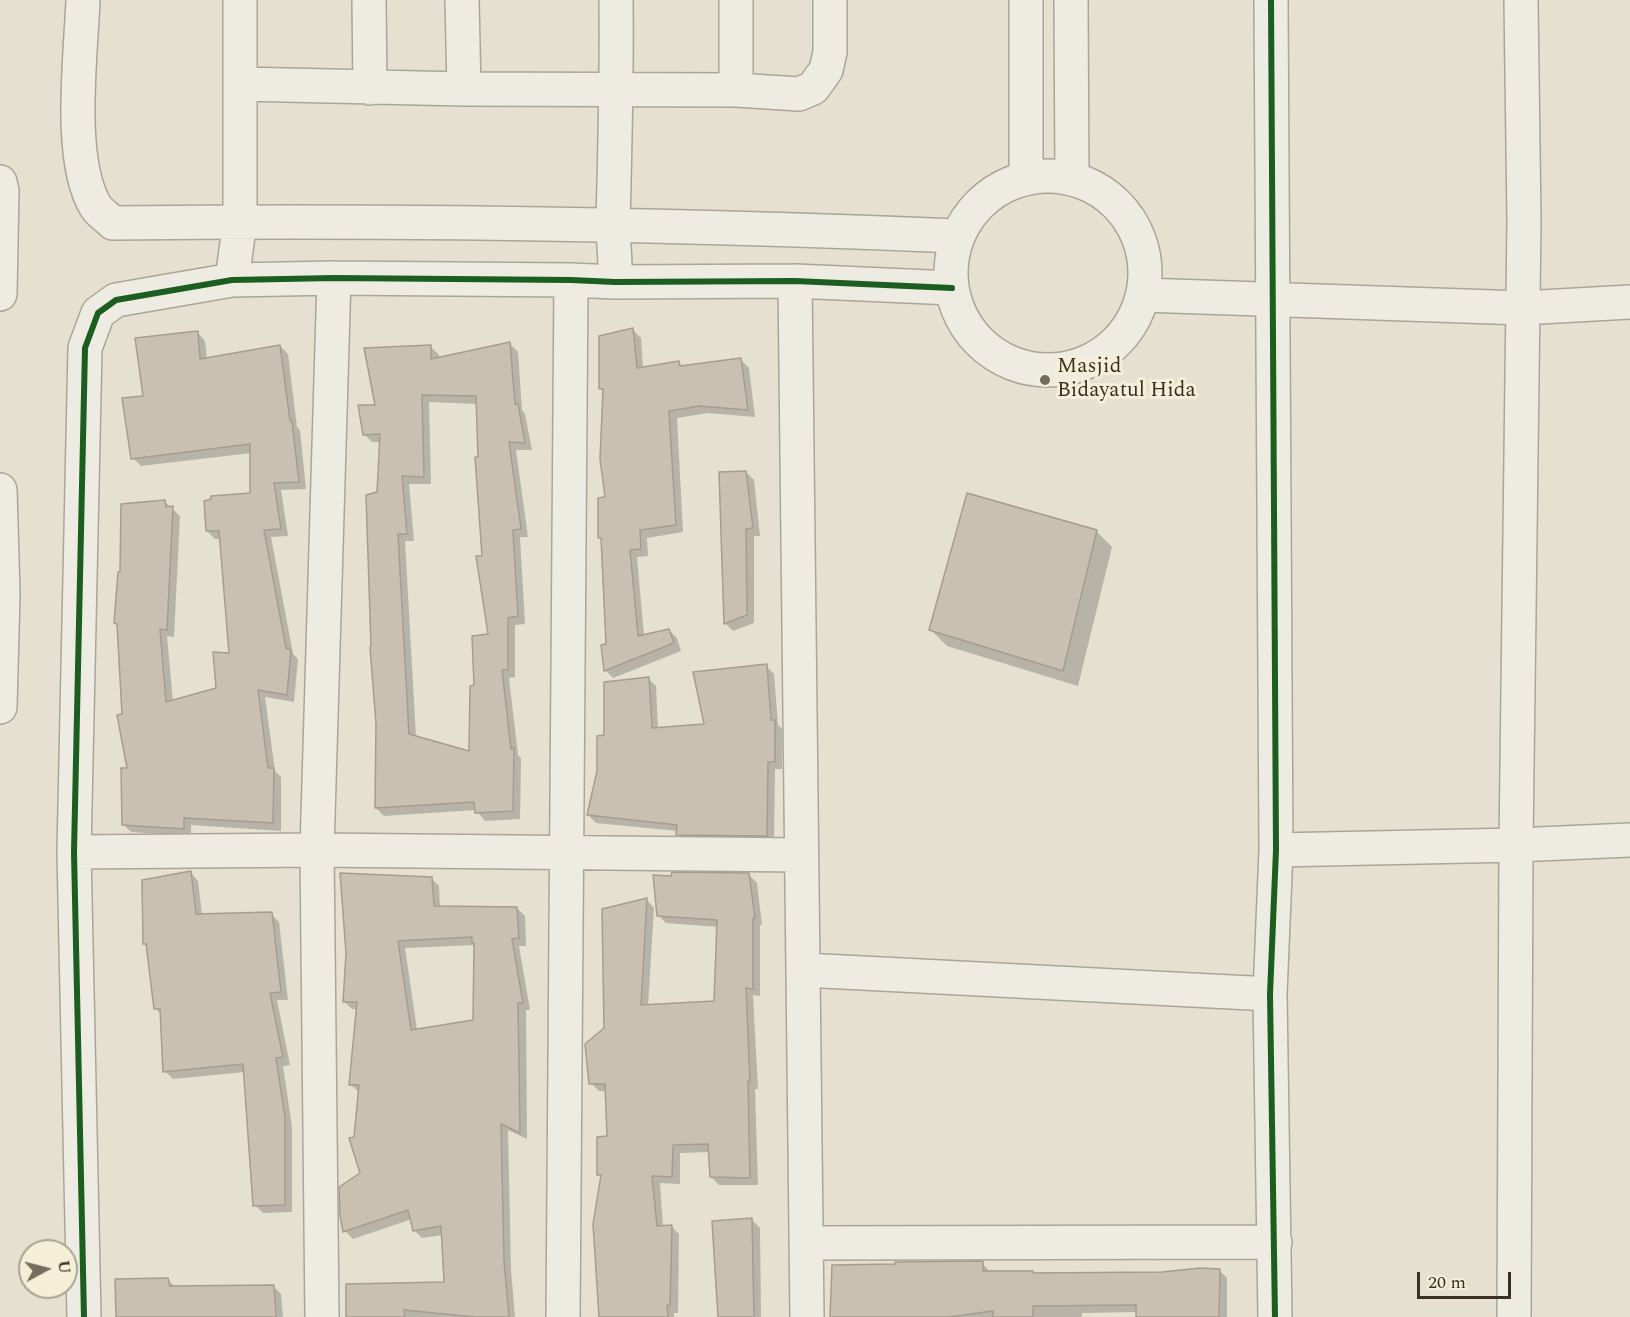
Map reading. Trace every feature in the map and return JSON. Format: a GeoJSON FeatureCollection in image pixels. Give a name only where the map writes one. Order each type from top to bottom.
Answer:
{"type":"FeatureCollection","features":[{"type":"Feature","properties":{"kind":"street"},"geometry":{"type":"LineString","coordinates":[[83,0],[78,131],[85,178],[96,207],[113,223],[240,221],[613,226],[956,236]]}},
{"type":"Feature","properties":{"kind":"street"},"geometry":{"type":"LineString","coordinates":[[232,280],[240,221],[240,0]]}},
{"type":"Feature","properties":{"kind":"street"},"geometry":{"type":"LineString","coordinates":[[369,0],[370,88]]}},
{"type":"Feature","properties":{"kind":"street"},"geometry":{"type":"LineString","coordinates":[[462,0],[464,89]]}},
{"type":"Feature","properties":{"kind":"street"},"geometry":{"type":"LineString","coordinates":[[615,282],[616,254],[613,226],[618,90],[616,0]]}},
{"type":"Feature","properties":{"kind":"street"},"geometry":{"type":"LineString","coordinates":[[736,0],[736,90]]}},
{"type":"Feature","properties":{"kind":"street"},"geometry":{"type":"LineString","coordinates":[[241,84],[370,88],[736,90],[799,94],[813,88],[826,70],[830,52],[830,0]]}},
{"type":"Feature","properties":{"kind":"street"},"geometry":{"type":"LineString","coordinates":[[1026,0],[1026,178]]}},
{"type":"Feature","properties":{"kind":"street"},"geometry":{"type":"LineString","coordinates":[[1071,0],[1072,178]]}},
{"type":"Feature","properties":{"kind":"street"},"geometry":{"type":"LineString","coordinates":[[1271,0],[1276,850],[1270,994],[1275,1317]]}},
{"type":"Feature","properties":{"kind":"street"},"geometry":{"type":"LineString","coordinates":[[1514,1317],[1516,845],[1523,308],[1521,0]]}},
{"type":"Feature","properties":{"kind":"street"},"geometry":{"type":"LineString","coordinates":[[1049,175],[1072,178],[1100,190],[1122,210],[1138,236],[1145,265],[1143,295],[1133,322],[1116,344],[1093,361],[1066,370],[1038,371],[1011,364],[986,350],[967,329],[952,288],[950,265],[956,236],[979,204],[1000,187],[1026,178],[1049,175]]}},
{"type":"Feature","properties":{"kind":"street"},"geometry":{"type":"LineString","coordinates":[[0,182],[2,191],[0,294]]}},
{"type":"Feature","properties":{"kind":"street"},"geometry":{"type":"LineString","coordinates":[[84,1317],[74,852],[85,348],[98,313],[116,300],[232,280],[334,278],[615,282],[795,281],[952,288]]}},
{"type":"Feature","properties":{"kind":"street"},"geometry":{"type":"LineString","coordinates":[[322,1317],[317,850],[334,278]]}},
{"type":"Feature","properties":{"kind":"street"},"geometry":{"type":"LineString","coordinates":[[563,1317],[571,280]]}},
{"type":"Feature","properties":{"kind":"street"},"geometry":{"type":"LineString","coordinates":[[795,281],[807,1317]]}},
{"type":"Feature","properties":{"kind":"street"},"geometry":{"type":"LineString","coordinates":[[1143,295],[1523,308],[1630,302]]}},
{"type":"Feature","properties":{"kind":"street"},"geometry":{"type":"LineString","coordinates":[[0,490],[2,594],[0,707]]}},
{"type":"Feature","properties":{"kind":"street"},"geometry":{"type":"LineString","coordinates":[[1276,850],[1630,840]]}},
{"type":"Feature","properties":{"kind":"street"},"geometry":{"type":"LineString","coordinates":[[74,852],[317,850],[801,855]]}},
{"type":"Feature","properties":{"kind":"street"},"geometry":{"type":"LineString","coordinates":[[804,970],[1270,994]]}},
{"type":"Feature","properties":{"kind":"street"},"geometry":{"type":"LineString","coordinates":[[807,1243],[1275,1242]]}},
{"type":"Feature","properties":{"kind":"building"},"geometry":{"type":"Polygon","coordinates":[[[633,328],[637,368],[679,361],[680,366],[741,358],[748,410],[699,406],[669,411],[676,525],[640,530],[641,549],[630,550],[638,636],[669,629],[674,643],[604,671],[601,645],[606,644],[601,538],[598,538],[598,498],[605,497],[600,459],[603,389],[599,389],[599,336],[633,328]]]}},
{"type":"Feature","properties":{"kind":"building"},"geometry":{"type":"Polygon","coordinates":[[[198,331],[200,359],[280,345],[290,421],[292,421],[299,482],[274,483],[281,529],[264,530],[286,648],[291,650],[287,695],[258,690],[268,768],[274,768],[273,823],[184,818],[184,829],[122,825],[121,768],[127,768],[117,715],[122,714],[117,624],[114,623],[118,572],[120,572],[121,504],[165,500],[166,507],[173,506],[167,630],[160,629],[166,702],[216,688],[213,652],[229,653],[219,531],[206,531],[204,501],[211,499],[211,496],[250,493],[250,444],[131,459],[122,398],[143,396],[135,338],[198,331]]]}},
{"type":"Feature","properties":{"kind":"building"},"geometry":{"type":"Polygon","coordinates":[[[510,342],[515,404],[518,404],[525,443],[509,442],[521,529],[513,530],[518,616],[508,618],[508,670],[502,670],[511,749],[514,748],[513,811],[475,813],[474,802],[375,808],[376,724],[370,647],[366,495],[377,492],[380,434],[363,435],[358,405],[375,405],[364,348],[431,345],[431,359],[510,342]],[[422,395],[424,477],[402,476],[407,534],[398,534],[409,734],[469,751],[470,686],[474,685],[472,636],[488,634],[476,556],[482,556],[475,457],[478,457],[476,396],[422,395]]]}},
{"type":"Feature","properties":{"kind":"building"},"geometry":{"type":"Polygon","coordinates":[[[746,471],[753,528],[746,529],[747,615],[724,624],[719,472],[746,471]]]}},
{"type":"Feature","properties":{"kind":"building"},"geometry":{"type":"Polygon","coordinates":[[[967,493],[1097,530],[1063,671],[929,630],[967,493]]]}},
{"type":"Feature","properties":{"kind":"building"},"geometry":{"type":"Polygon","coordinates":[[[767,664],[771,720],[775,720],[775,762],[768,762],[767,836],[676,835],[677,825],[587,815],[597,771],[597,736],[604,735],[604,682],[649,677],[652,728],[704,724],[693,672],[767,664]]]}},
{"type":"Feature","properties":{"kind":"building"},"geometry":{"type":"Polygon","coordinates":[[[191,871],[196,914],[272,912],[281,992],[270,993],[283,1057],[276,1058],[285,1118],[285,1205],[253,1206],[243,1064],[163,1072],[160,1009],[154,1009],[146,944],[143,944],[142,880],[191,871]]]}},
{"type":"Feature","properties":{"kind":"building"},"geometry":{"type":"Polygon","coordinates":[[[672,872],[749,873],[755,918],[753,918],[753,989],[746,988],[750,1081],[748,1081],[750,1178],[710,1177],[708,1144],[673,1145],[672,1177],[652,1176],[657,1226],[672,1225],[668,1317],[599,1317],[593,1224],[601,1175],[597,1175],[597,1137],[607,1136],[605,1084],[589,1084],[585,1044],[604,1028],[602,909],[647,898],[641,1005],[714,1001],[717,920],[657,916],[653,875],[671,876],[672,872]]]}},
{"type":"Feature","properties":{"kind":"building"},"geometry":{"type":"Polygon","coordinates":[[[340,873],[432,877],[434,906],[517,907],[519,938],[512,939],[523,1003],[518,1003],[520,1133],[501,1124],[504,1261],[509,1317],[475,1317],[404,1310],[405,1317],[346,1317],[346,1284],[444,1282],[441,1226],[413,1231],[408,1210],[343,1232],[339,1187],[360,1173],[349,1138],[354,1137],[359,1085],[349,1085],[357,1002],[343,1002],[346,953],[340,873]],[[472,937],[398,941],[411,1030],[473,1020],[474,943],[472,943],[472,937]]]}},
{"type":"Feature","properties":{"kind":"building"},"geometry":{"type":"Polygon","coordinates":[[[752,1218],[754,1317],[718,1317],[712,1221],[752,1218]]]}},
{"type":"Feature","properties":{"kind":"building"},"geometry":{"type":"Polygon","coordinates":[[[983,1261],[983,1271],[1033,1271],[1033,1273],[1220,1269],[1219,1317],[1136,1317],[1136,1305],[1033,1306],[1033,1317],[993,1317],[993,1311],[948,1317],[830,1317],[832,1265],[983,1261]]]}},
{"type":"Feature","properties":{"kind":"building"},"geometry":{"type":"Polygon","coordinates":[[[168,1278],[170,1286],[274,1285],[276,1317],[116,1317],[115,1279],[168,1278]]]}},
{"type":"Feature","properties":{"kind":"cycle path"},"geometry":{"type":"LineString","coordinates":[[1271,0],[1276,850],[1270,994],[1275,1317]]}},
{"type":"Feature","properties":{"kind":"cycle path"},"geometry":{"type":"LineString","coordinates":[[84,1317],[74,852],[85,348],[98,313],[116,300],[232,280],[334,278],[615,282],[795,281],[952,288]]}},
{"type":"Feature","properties":{"kind":"place","name":"Masjid Bidayatul Hida"},"geometry":{"type":"Point","coordinates":[1045,380]}}]}
